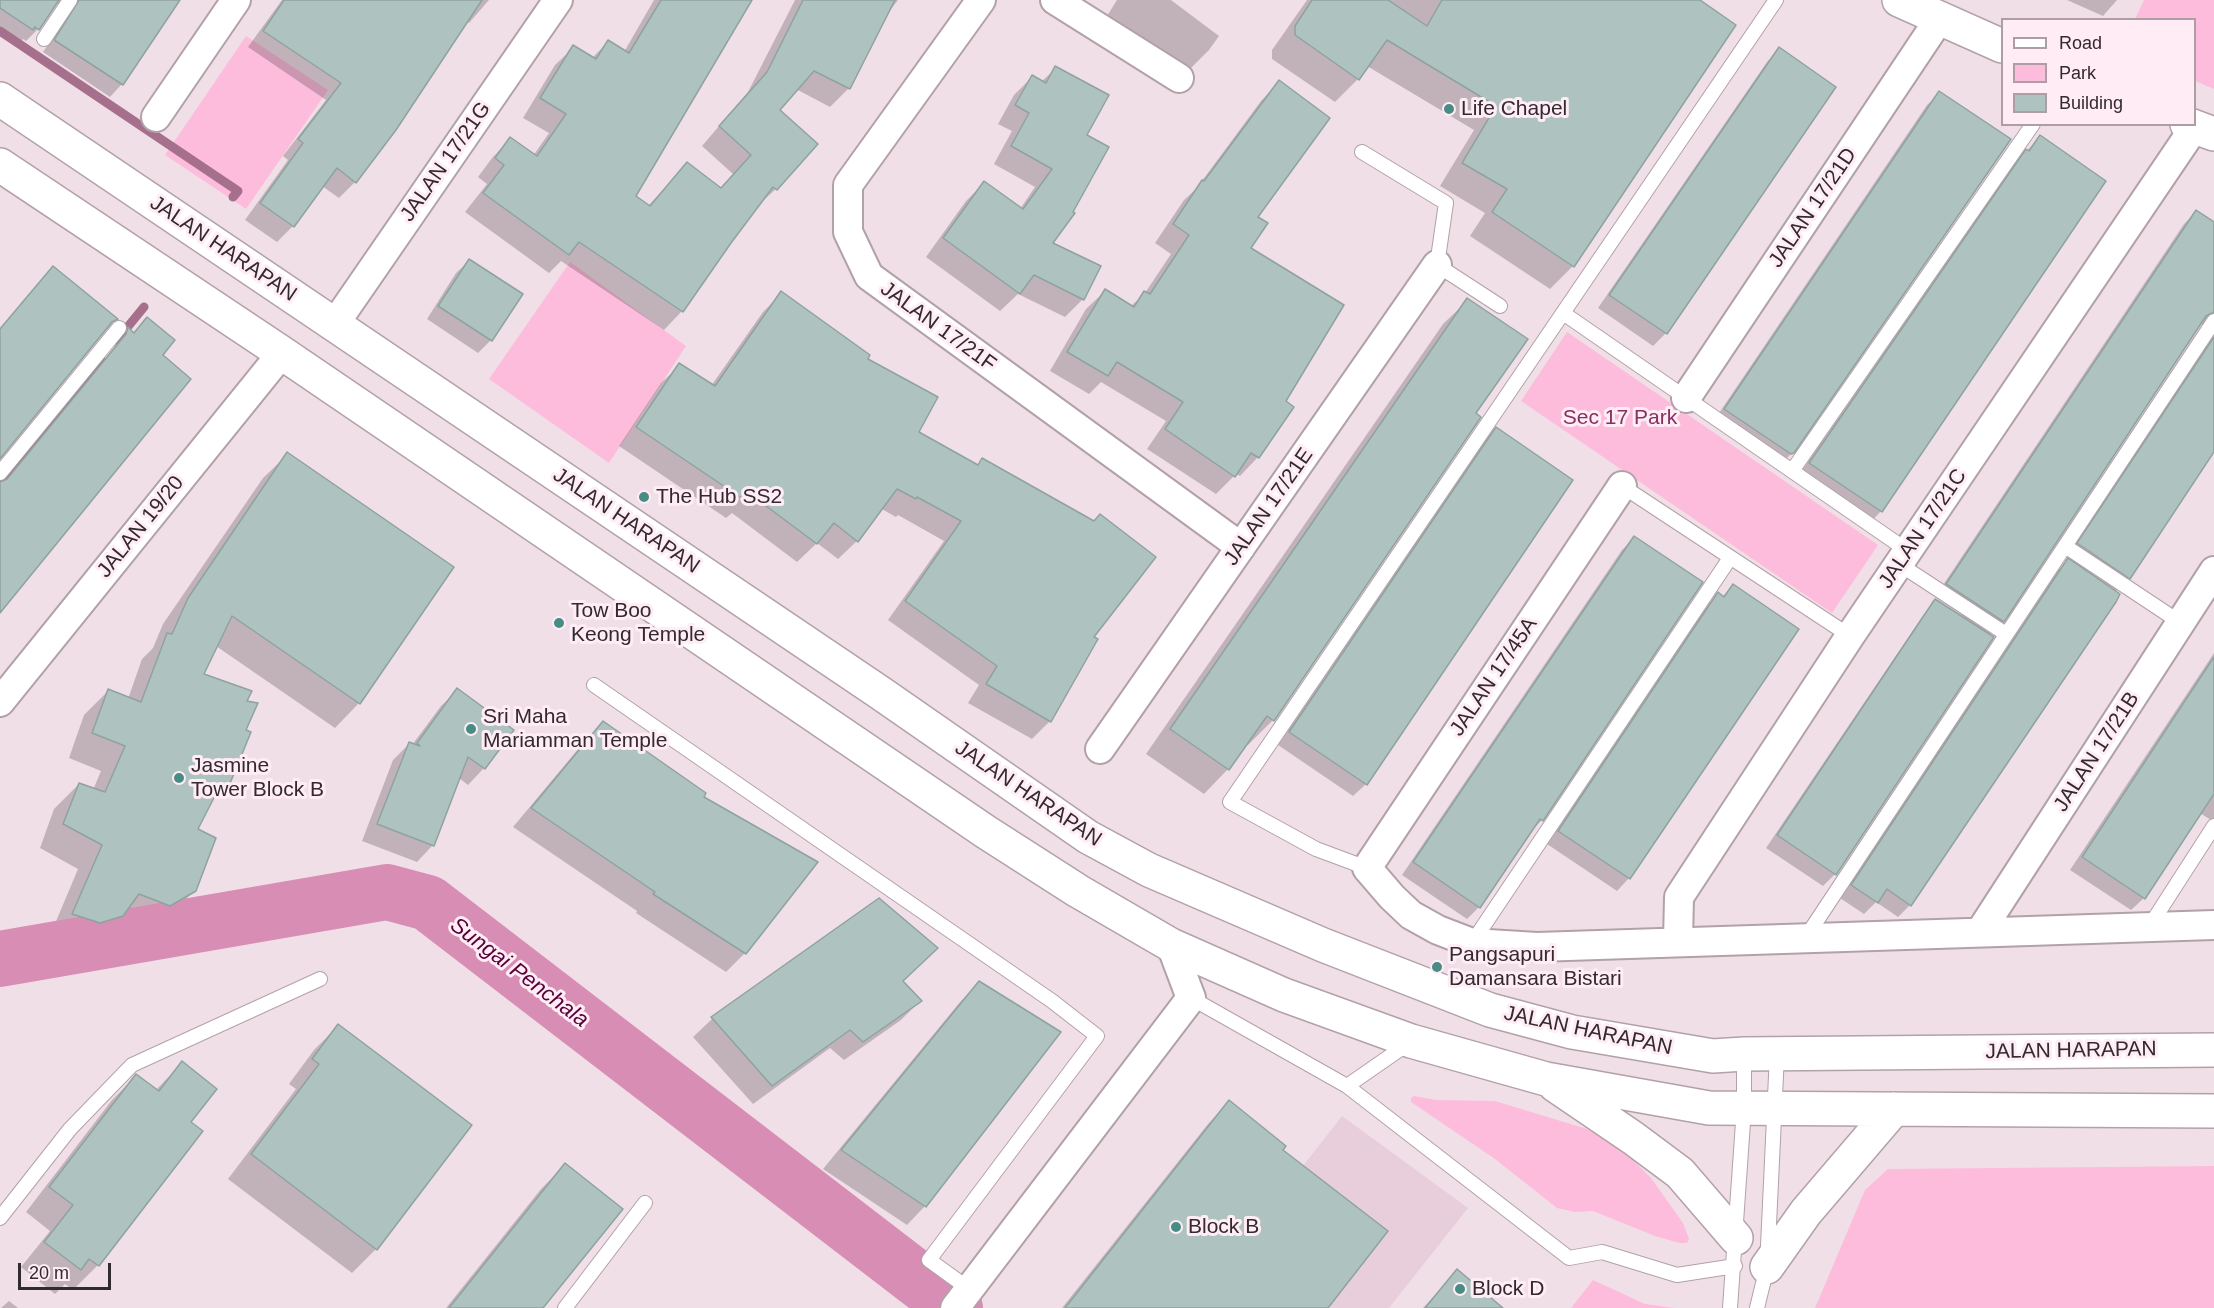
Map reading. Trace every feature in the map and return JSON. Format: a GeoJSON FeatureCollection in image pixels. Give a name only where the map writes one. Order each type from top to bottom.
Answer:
{"type":"FeatureCollection","features":[{"type":"Feature","properties":{"kind":"main road"},"geometry":{"type":"LineString","coordinates":[[1899,0],[2001,45]]}},
{"type":"Feature","properties":{"kind":"main road","name":"JALAN HARAPAN"},"geometry":{"type":"LineString","coordinates":[[0,99],[869,685],[1088,837],[1149,870],[1334,950],[1490,1010],[1572,1032],[1713,1056],[1777,1053],[2214,1050]]}},
{"type":"Feature","properties":{"kind":"main road"},"geometry":{"type":"LineString","coordinates":[[0,165],[282,352],[399,434],[986,832],[1078,891],[1171,945],[1284,995],[1411,1041],[1546,1079],[1709,1108],[2214,1111]]}},
{"type":"Feature","properties":{"kind":"main road"},"geometry":{"type":"LineString","coordinates":[[1546,1079],[1680,1173],[1735,1252]]}},
{"type":"Feature","properties":{"kind":"main road"},"geometry":{"type":"LineString","coordinates":[[1767,1268],[1806,1212],[1894,1109]]}},
{"type":"Feature","properties":{"kind":"street"},"geometry":{"type":"LineString","coordinates":[[156,117],[236,0]]}},
{"type":"Feature","properties":{"kind":"street","name":"JALAN 17/21G"},"geometry":{"type":"LineString","coordinates":[[334,325],[558,0]]}},
{"type":"Feature","properties":{"kind":"street","name":"JALAN 17/21F"},"geometry":{"type":"LineString","coordinates":[[981,0],[848,185],[848,232],[864,268],[869,276],[1241,547]]}},
{"type":"Feature","properties":{"kind":"street"},"geometry":{"type":"LineString","coordinates":[[1055,0],[1179,78]]}},
{"type":"Feature","properties":{"kind":"street","name":"JALAN 17/21D"},"geometry":{"type":"LineString","coordinates":[[1686,398],[1940,18]]}},
{"type":"Feature","properties":{"kind":"street","name":"JALAN 17/21C"},"geometry":{"type":"LineString","coordinates":[[1678,941],[1679,897],[1850,636],[2198,129]]}},
{"type":"Feature","properties":{"kind":"street","name":"JALAN 17/21E"},"geometry":{"type":"LineString","coordinates":[[1100,749],[1437,265]]}},
{"type":"Feature","properties":{"kind":"street","name":"JALAN 19/20"},"geometry":{"type":"LineString","coordinates":[[0,702],[282,352]]}},
{"type":"Feature","properties":{"kind":"street","name":"JALAN 17/45A"},"geometry":{"type":"LineString","coordinates":[[1367,868],[1622,486]]}},
{"type":"Feature","properties":{"kind":"street","name":"JALAN 17/21B"},"geometry":{"type":"LineString","coordinates":[[1980,932],[2214,571]]}},
{"type":"Feature","properties":{"kind":"street"},"geometry":{"type":"LineString","coordinates":[[1367,868],[1411,915],[1438,930],[1472,943],[1537,947],[2214,925]]}},
{"type":"Feature","properties":{"kind":"street"},"geometry":{"type":"LineString","coordinates":[[962,1298],[1191,998],[1171,945]]}},
{"type":"Feature","properties":{"kind":"lane"},"geometry":{"type":"LineString","coordinates":[[44,39],[70,0]]}},
{"type":"Feature","properties":{"kind":"lane"},"geometry":{"type":"LineString","coordinates":[[1367,868],[1316,849],[1230,802],[1776,0]]}},
{"type":"Feature","properties":{"kind":"lane"},"geometry":{"type":"LineString","coordinates":[[1791,471],[2032,126]]}},
{"type":"Feature","properties":{"kind":"lane"},"geometry":{"type":"LineString","coordinates":[[1362,152],[1446,203],[1437,265],[1500,306]]}},
{"type":"Feature","properties":{"kind":"lane"},"geometry":{"type":"LineString","coordinates":[[1563,313],[1791,471],[2006,634]]}},
{"type":"Feature","properties":{"kind":"lane"},"geometry":{"type":"LineString","coordinates":[[1805,938],[2214,321]]}},
{"type":"Feature","properties":{"kind":"lane"},"geometry":{"type":"LineString","coordinates":[[0,474],[118,328]]}},
{"type":"Feature","properties":{"kind":"lane"},"geometry":{"type":"LineString","coordinates":[[1622,486],[1850,636]]}},
{"type":"Feature","properties":{"kind":"lane"},"geometry":{"type":"LineString","coordinates":[[2065,546],[2181,623]]}},
{"type":"Feature","properties":{"kind":"lane"},"geometry":{"type":"LineString","coordinates":[[1472,943],[1730,558]]}},
{"type":"Feature","properties":{"kind":"lane"},"geometry":{"type":"LineString","coordinates":[[594,685],[1042,994],[1097,1036],[929,1260],[962,1298]]}},
{"type":"Feature","properties":{"kind":"lane"},"geometry":{"type":"LineString","coordinates":[[2149,927],[2214,826]]}},
{"type":"Feature","properties":{"kind":"lane"},"geometry":{"type":"LineString","coordinates":[[0,1218],[70,1129],[132,1065],[320,979]]}},
{"type":"Feature","properties":{"kind":"lane"},"geometry":{"type":"LineString","coordinates":[[1191,998],[1347,1086],[1569,1258],[1602,1252],[1677,1275],[1735,1252]]}},
{"type":"Feature","properties":{"kind":"lane"},"geometry":{"type":"LineString","coordinates":[[1347,1086],[1411,1041]]}},
{"type":"Feature","properties":{"kind":"lane"},"geometry":{"type":"LineString","coordinates":[[1730,1308],[1735,1252],[1760,1108],[1777,1053]]}},
{"type":"Feature","properties":{"kind":"lane"},"geometry":{"type":"LineString","coordinates":[[1744,1054],[1760,1108],[1767,1268],[1757,1308]]}},
{"type":"Feature","properties":{"kind":"lane"},"geometry":{"type":"LineString","coordinates":[[565,1308],[645,1203]]}},
{"type":"Feature","properties":{"kind":"shaded area"},"geometry":{"type":"Polygon","coordinates":[[[1342,1116],[1468,1208],[1389,1308],[1192,1308],[1342,1116]]]}},
{"type":"Feature","properties":{"kind":"green space"},"geometry":{"type":"Polygon","coordinates":[[[2144,0],[2214,0],[2214,89],[2196,81],[2196,18],[2135,18],[2144,0]]]}},
{"type":"Feature","properties":{"kind":"green space"},"geometry":{"type":"Polygon","coordinates":[[[246,36],[328,90],[246,209],[165,155],[246,36]]]}},
{"type":"Feature","properties":{"kind":"green space"},"geometry":{"type":"Polygon","coordinates":[[[570,262],[686,346],[609,463],[489,379],[570,262]]]}},
{"type":"Feature","properties":{"kind":"green space","name":"Sec 17 Park"},"geometry":{"type":"Polygon","coordinates":[[[1567,332],[1878,545],[1832,613],[1521,401],[1567,332]]]}},
{"type":"Feature","properties":{"kind":"green space"},"geometry":{"type":"Polygon","coordinates":[[[1414,1096],[1436,1100],[1495,1101],[1587,1129],[1623,1150],[1651,1178],[1683,1223],[1689,1239],[1687,1243],[1655,1236],[1593,1211],[1575,1212],[1557,1208],[1495,1159],[1411,1102],[1414,1096]]]}},
{"type":"Feature","properties":{"kind":"green space"},"geometry":{"type":"Polygon","coordinates":[[[2214,1166],[2214,1308],[1815,1308],[1865,1190],[1888,1169],[2214,1166]]]}},
{"type":"Feature","properties":{"kind":"green space"},"geometry":{"type":"Polygon","coordinates":[[[1593,1280],[1645,1304],[1675,1308],[1571,1308],[1593,1280]]]}},
{"type":"Feature","properties":{"kind":"building"},"geometry":{"type":"Polygon","coordinates":[[[0,0],[59,0],[39,30],[35,27],[33,30],[0,8],[0,0]]]}},
{"type":"Feature","properties":{"kind":"building"},"geometry":{"type":"Polygon","coordinates":[[[79,0],[180,0],[123,85],[54,40],[79,0]]]}},
{"type":"Feature","properties":{"kind":"building"},"geometry":{"type":"Polygon","coordinates":[[[284,0],[482,0],[396,130],[356,183],[337,168],[294,227],[260,203],[303,143],[298,139],[341,83],[263,31],[284,0]]]}},
{"type":"Feature","properties":{"kind":"building"},"geometry":{"type":"Polygon","coordinates":[[[661,0],[752,0],[636,196],[650,206],[687,162],[721,188],[751,155],[719,126],[767,72],[803,0],[895,0],[850,89],[814,71],[780,110],[818,144],[777,190],[773,187],[683,312],[579,242],[569,255],[483,193],[504,165],[495,158],[510,137],[537,156],[566,114],[540,98],[573,45],[596,59],[608,40],[629,53],[661,0]]]}},
{"type":"Feature","properties":{"kind":"building"},"geometry":{"type":"Polygon","coordinates":[[[1312,0],[1388,0],[1427,26],[1442,0],[1700,0],[1736,25],[1574,267],[1492,212],[1507,189],[1462,163],[1496,106],[1387,40],[1359,80],[1295,35],[1295,26],[1312,0]]]}},
{"type":"Feature","properties":{"kind":"building"},"geometry":{"type":"Polygon","coordinates":[[[1779,47],[1836,87],[1667,334],[1609,295],[1779,47]]]}},
{"type":"Feature","properties":{"kind":"building"},"geometry":{"type":"Polygon","coordinates":[[[1055,66],[1109,95],[1087,135],[1109,147],[1073,212],[1075,213],[1053,243],[1101,266],[1084,300],[1034,275],[1020,294],[943,238],[984,181],[1023,209],[1052,169],[1011,146],[1029,113],[1015,105],[1032,75],[1046,83],[1055,66]]]}},
{"type":"Feature","properties":{"kind":"building"},"geometry":{"type":"Polygon","coordinates":[[[1279,80],[1330,118],[1258,217],[1268,223],[1251,248],[1344,305],[1286,401],[1294,407],[1259,458],[1251,453],[1235,477],[1165,429],[1183,402],[1117,362],[1108,376],[1067,352],[1105,289],[1134,307],[1144,291],[1150,294],[1189,235],[1173,224],[1202,180],[1204,181],[1279,80]]]}},
{"type":"Feature","properties":{"kind":"building"},"geometry":{"type":"Polygon","coordinates":[[[1939,91],[2011,139],[1794,453],[1791,454],[1724,409],[1939,91]]]}},
{"type":"Feature","properties":{"kind":"building"},"geometry":{"type":"Polygon","coordinates":[[[2040,135],[2106,181],[1882,512],[1809,463],[2026,149],[2029,151],[2040,135]]]}},
{"type":"Feature","properties":{"kind":"building"},"geometry":{"type":"Polygon","coordinates":[[[2196,210],[2214,222],[2214,312],[2206,316],[2004,622],[1946,584],[2196,210]]]}},
{"type":"Feature","properties":{"kind":"building"},"geometry":{"type":"Polygon","coordinates":[[[469,259],[523,294],[492,341],[438,306],[469,259]]]}},
{"type":"Feature","properties":{"kind":"building"},"geometry":{"type":"Polygon","coordinates":[[[53,266],[118,319],[112,322],[0,459],[0,329],[53,266]]]}},
{"type":"Feature","properties":{"kind":"building"},"geometry":{"type":"Polygon","coordinates":[[[781,291],[870,355],[868,359],[938,397],[919,432],[978,465],[982,458],[1094,521],[1100,514],[1156,557],[1094,637],[1098,639],[1051,722],[986,684],[997,666],[905,601],[961,521],[897,489],[858,542],[834,523],[817,544],[750,494],[746,501],[636,427],[679,363],[715,386],[781,291]]]}},
{"type":"Feature","properties":{"kind":"building"},"geometry":{"type":"Polygon","coordinates":[[[1467,298],[1528,339],[1476,413],[1481,417],[1274,721],[1267,716],[1229,770],[1170,729],[1467,298]]]}},
{"type":"Feature","properties":{"kind":"building"},"geometry":{"type":"Polygon","coordinates":[[[147,317],[175,340],[163,355],[191,379],[0,613],[0,482],[7,479],[126,334],[128,327],[134,333],[147,317]]]}},
{"type":"Feature","properties":{"kind":"building"},"geometry":{"type":"Polygon","coordinates":[[[2214,337],[2214,452],[2130,579],[2077,543],[2214,337]]]}},
{"type":"Feature","properties":{"kind":"building"},"geometry":{"type":"Polygon","coordinates":[[[1496,427],[1573,480],[1367,785],[1289,732],[1496,427]]]}},
{"type":"Feature","properties":{"kind":"building"},"geometry":{"type":"Polygon","coordinates":[[[287,452],[454,567],[360,704],[232,616],[204,674],[252,691],[247,701],[258,703],[246,730],[251,732],[229,786],[221,784],[198,829],[216,838],[196,891],[170,906],[139,894],[123,916],[100,923],[72,914],[102,845],[63,824],[79,783],[105,792],[125,746],[92,733],[108,689],[141,702],[167,633],[172,634],[188,598],[287,452]]]}},
{"type":"Feature","properties":{"kind":"building"},"geometry":{"type":"Polygon","coordinates":[[[1634,536],[1703,582],[1543,821],[1540,819],[1480,908],[1413,862],[1634,536]]]}},
{"type":"Feature","properties":{"kind":"building"},"geometry":{"type":"Polygon","coordinates":[[[2068,558],[2120,594],[2116,602],[1911,906],[1887,889],[1878,903],[1851,885],[2068,558]]]}},
{"type":"Feature","properties":{"kind":"building"},"geometry":{"type":"Polygon","coordinates":[[[1733,584],[1799,629],[1630,879],[1558,831],[1718,592],[1724,597],[1733,584]]]}},
{"type":"Feature","properties":{"kind":"building"},"geometry":{"type":"Polygon","coordinates":[[[1935,599],[1994,637],[1836,875],[1777,835],[1935,599]]]}},
{"type":"Feature","properties":{"kind":"building"},"geometry":{"type":"Polygon","coordinates":[[[2214,657],[2214,794],[2145,899],[2082,857],[2214,657]]]}},
{"type":"Feature","properties":{"kind":"building"},"geometry":{"type":"Polygon","coordinates":[[[457,688],[514,730],[485,769],[468,757],[434,846],[377,824],[409,742],[420,746],[417,743],[457,688]]]}},
{"type":"Feature","properties":{"kind":"building"},"geometry":{"type":"Polygon","coordinates":[[[603,721],[706,793],[704,797],[818,862],[746,954],[653,894],[655,892],[531,808],[603,721]]]}},
{"type":"Feature","properties":{"kind":"building"},"geometry":{"type":"Polygon","coordinates":[[[879,898],[938,948],[903,981],[922,1001],[863,1042],[850,1030],[772,1086],[711,1017],[879,898]]]}},
{"type":"Feature","properties":{"kind":"building"},"geometry":{"type":"Polygon","coordinates":[[[979,981],[1061,1032],[926,1207],[841,1150],[979,981]]]}},
{"type":"Feature","properties":{"kind":"building"},"geometry":{"type":"Polygon","coordinates":[[[338,1024],[472,1125],[377,1250],[251,1154],[319,1064],[312,1059],[338,1024]]]}},
{"type":"Feature","properties":{"kind":"building"},"geometry":{"type":"Polygon","coordinates":[[[182,1061],[217,1089],[191,1122],[203,1131],[99,1266],[89,1259],[81,1270],[44,1242],[73,1205],[49,1187],[136,1074],[159,1091],[182,1061]]]}},
{"type":"Feature","properties":{"kind":"building"},"geometry":{"type":"Polygon","coordinates":[[[1229,1100],[1286,1146],[1283,1150],[1388,1231],[1328,1308],[1065,1308],[1229,1100]]]}},
{"type":"Feature","properties":{"kind":"building"},"geometry":{"type":"Polygon","coordinates":[[[565,1163],[623,1209],[543,1308],[449,1308],[565,1163]]]}},
{"type":"Feature","properties":{"kind":"building","name":"Block D"},"geometry":{"type":"Polygon","coordinates":[[[1457,1269],[1503,1308],[1425,1308],[1457,1269]]]}},
{"type":"Feature","properties":{"kind":"waterway"},"geometry":{"type":"LineString","coordinates":[[0,31],[238,191],[233,197]]}},
{"type":"Feature","properties":{"kind":"waterway"},"geometry":{"type":"LineString","coordinates":[[117,340],[144,307]]}},
{"type":"Feature","properties":{"kind":"waterway"},"geometry":{"type":"LineString","coordinates":[[0,485],[101,360]]}},
{"type":"Feature","properties":{"kind":"waterway","name":"Sungai Penchala"},"geometry":{"type":"LineString","coordinates":[[0,959],[387,892],[428,903],[955,1308]]}},
{"type":"Feature","properties":{"kind":"place","name":"Life Chapel"},"geometry":{"type":"Point","coordinates":[1449,109]}},
{"type":"Feature","properties":{"kind":"place","name":"The Hub SS2"},"geometry":{"type":"Point","coordinates":[644,497]}},
{"type":"Feature","properties":{"kind":"place","name":"Tow Boo Keong Temple"},"geometry":{"type":"Point","coordinates":[559,623]}},
{"type":"Feature","properties":{"kind":"place","name":"Sri Maha Mariamman Temple"},"geometry":{"type":"Point","coordinates":[471,729]}},
{"type":"Feature","properties":{"kind":"place","name":"Jasmine Tower Block B"},"geometry":{"type":"Point","coordinates":[179,778]}},
{"type":"Feature","properties":{"kind":"place","name":"Pangsapuri Damansara Bistari"},"geometry":{"type":"Point","coordinates":[1437,967]}},
{"type":"Feature","properties":{"kind":"place","name":"Block B"},"geometry":{"type":"Point","coordinates":[1176,1227]}},
{"type":"Feature","properties":{"kind":"place","name":"Block D"},"geometry":{"type":"Point","coordinates":[1460,1289]}}]}
